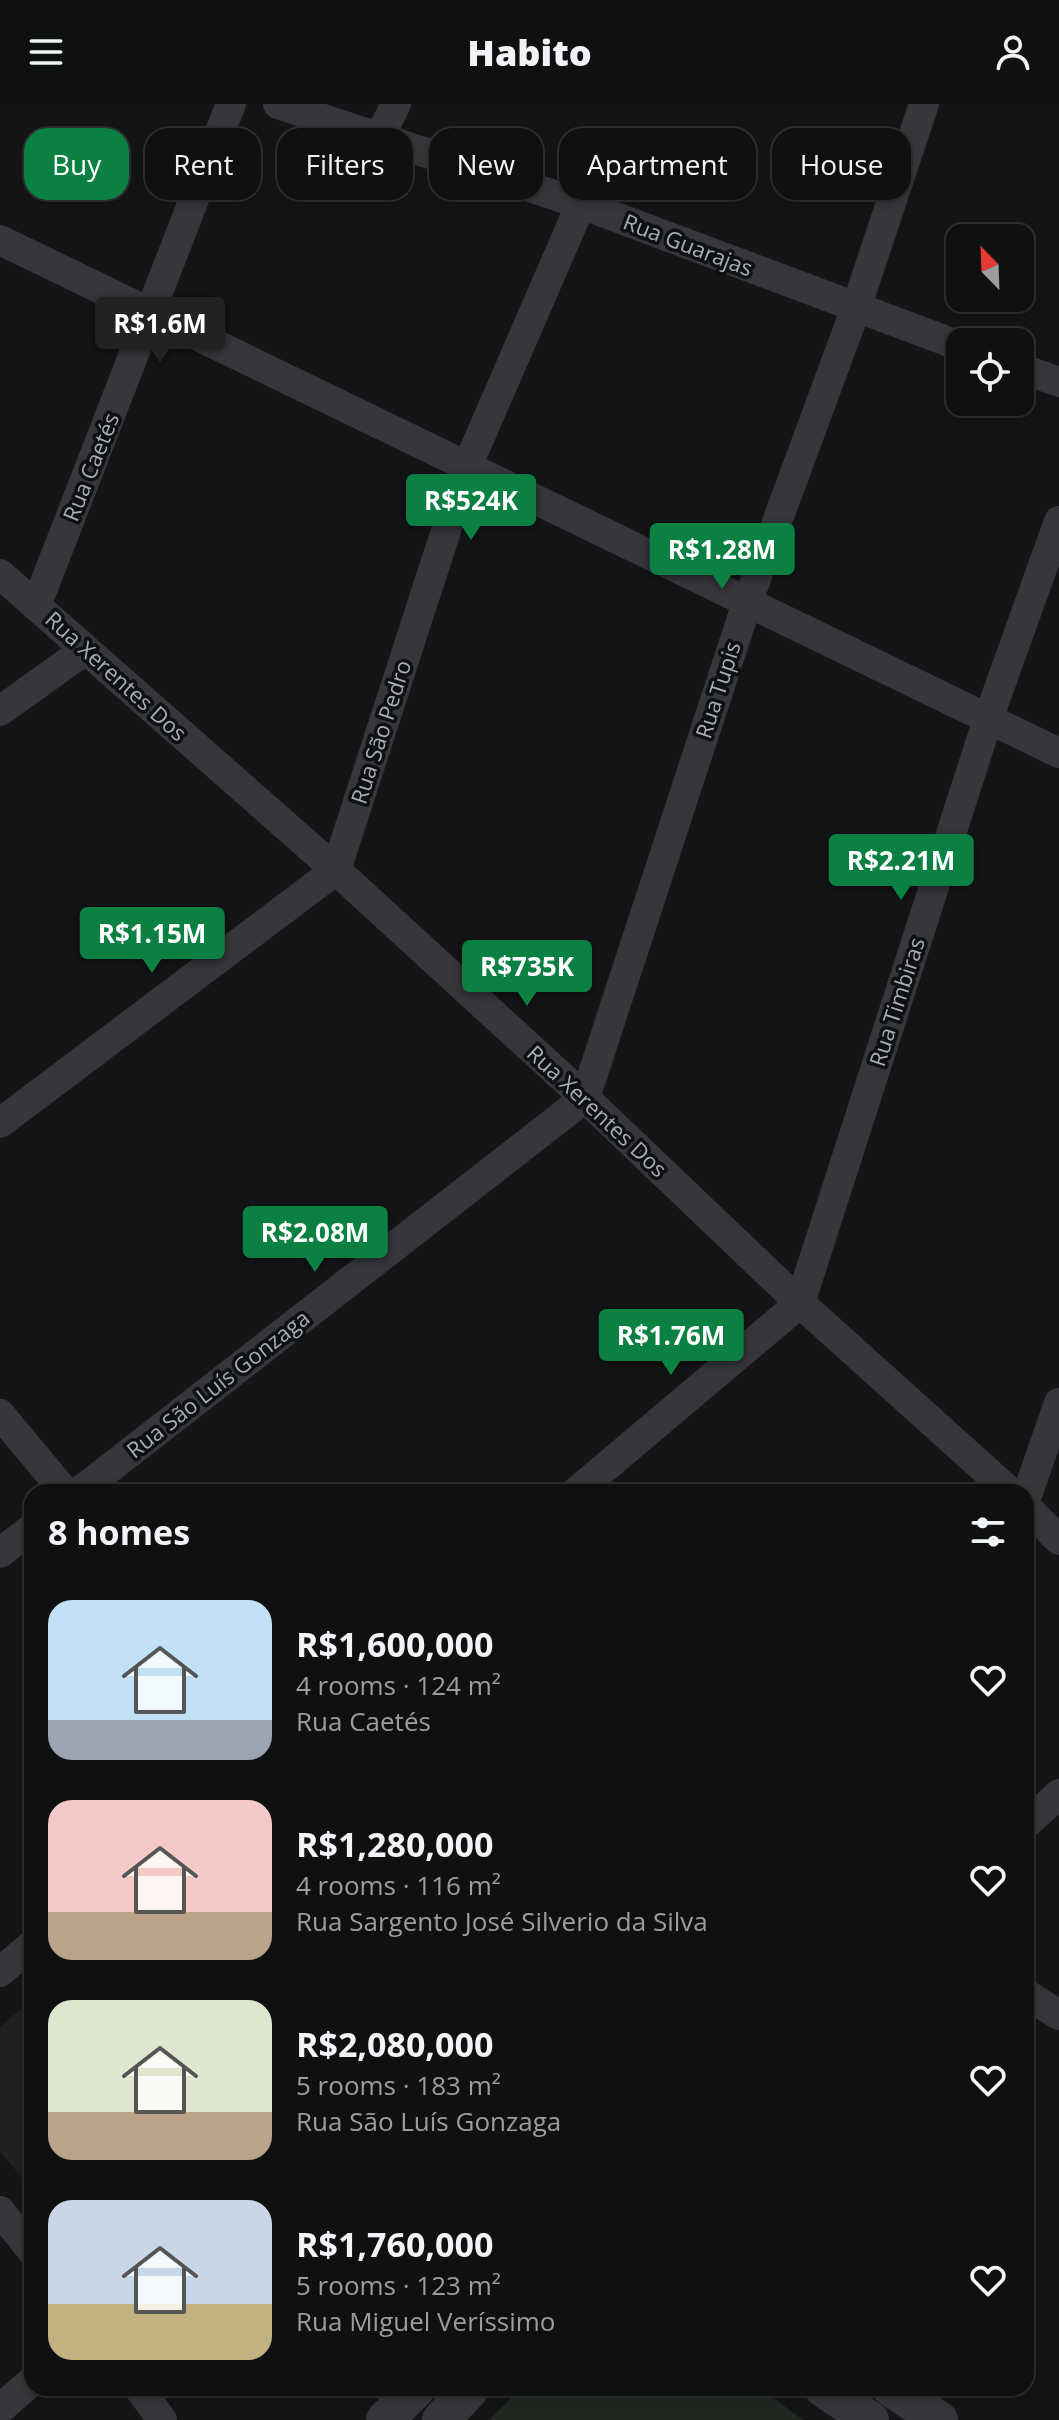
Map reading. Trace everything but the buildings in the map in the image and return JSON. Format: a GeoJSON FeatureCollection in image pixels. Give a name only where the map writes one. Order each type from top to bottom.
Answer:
{"type":"FeatureCollection","features":[{"type":"Feature","properties":{"kind":"street","name":"Rua Caetés"},"geometry":{"type":"LineString","coordinates":[[36,606],[231,104]]}},
{"type":"Feature","properties":{"kind":"street","name":"Rua Guarajas"},"geometry":{"type":"LineString","coordinates":[[278,104],[354,128]]}},
{"type":"Feature","properties":{"kind":"street"},"geometry":{"type":"LineString","coordinates":[[384,128],[396,104]]}},
{"type":"Feature","properties":{"kind":"street","name":"Rua Tupis"},"geometry":{"type":"LineString","coordinates":[[585,1098],[747,603],[856,308],[924,104]]}},
{"type":"Feature","properties":{"kind":"street","name":"Rua Guarajas"},"geometry":{"type":"LineString","coordinates":[[413,147],[581,204],[946,341]]}},
{"type":"Feature","properties":{"kind":"street","name":"Rua São Pedro"},"geometry":{"type":"LineString","coordinates":[[336,870],[466,469],[581,204]]}},
{"type":"Feature","properties":{"kind":"street"},"geometry":{"type":"LineString","coordinates":[[0,240],[466,469],[1059,753]]}},
{"type":"Feature","properties":{"kind":"street"},"geometry":{"type":"LineString","coordinates":[[1034,373],[1059,382]]}},
{"type":"Feature","properties":{"kind":"street","name":"Rua Timbiras"},"geometry":{"type":"LineString","coordinates":[[800,1303],[988,719],[1059,521]]}},
{"type":"Feature","properties":{"kind":"street","name":"Rua Xerentes Dos"},"geometry":{"type":"LineString","coordinates":[[0,574],[336,870],[585,1098],[800,1303],[1001,1484]]}},
{"type":"Feature","properties":{"kind":"street"},"geometry":{"type":"LineString","coordinates":[[0,711],[85,650]]}},
{"type":"Feature","properties":{"kind":"street"},"geometry":{"type":"LineString","coordinates":[[0,1123],[336,870]]}},
{"type":"Feature","properties":{"kind":"street","name":"Rua São Luís Gonzaga"},"geometry":{"type":"LineString","coordinates":[[89,1484],[585,1098]]}},
{"type":"Feature","properties":{"kind":"street"},"geometry":{"type":"LineString","coordinates":[[585,1484],[800,1303]]}},
{"type":"Feature","properties":{"kind":"street"},"geometry":{"type":"LineString","coordinates":[[1031,1484],[1059,1403]]}},
{"type":"Feature","properties":{"kind":"street"},"geometry":{"type":"LineString","coordinates":[[0,1414],[58,1484]]}},
{"type":"Feature","properties":{"kind":"street"},"geometry":{"type":"LineString","coordinates":[[1034,1515],[1059,1540]]}},
{"type":"Feature","properties":{"kind":"street"},"geometry":{"type":"LineString","coordinates":[[0,1553],[24,1534]]}},
{"type":"Feature","properties":{"kind":"street"},"geometry":{"type":"LineString","coordinates":[[1034,1817],[1059,1794]]}},
{"type":"Feature","properties":{"kind":"street"},"geometry":{"type":"LineString","coordinates":[[0,1972],[24,1952]]}},
{"type":"Feature","properties":{"kind":"street"},"geometry":{"type":"LineString","coordinates":[[1034,1999],[1059,2015]]}},
{"type":"Feature","properties":{"kind":"street"},"geometry":{"type":"LineString","coordinates":[[0,2211],[24,2241]]}},
{"type":"Feature","properties":{"kind":"street"},"geometry":{"type":"LineString","coordinates":[[0,2409],[24,2388]]}},
{"type":"Feature","properties":{"kind":"street"},"geometry":{"type":"LineString","coordinates":[[145,2396],[162,2420]]}},
{"type":"Feature","properties":{"kind":"street"},"geometry":{"type":"LineString","coordinates":[[385,2420],[409,2396]]}},
{"type":"Feature","properties":{"kind":"street"},"geometry":{"type":"LineString","coordinates":[[441,2420],[464,2396]]}},
{"type":"Feature","properties":{"kind":"street"},"geometry":{"type":"LineString","coordinates":[[835,2396],[870,2420]]}},
{"type":"Feature","properties":{"kind":"street"},"geometry":{"type":"LineString","coordinates":[[903,2396],[939,2420]]}},
{"type":"Feature","properties":{"kind":"shaded area"},"geometry":{"type":"Polygon","coordinates":[[[24,2006],[24,2180],[0,2152],[0,2027],[24,2006]]]}},
{"type":"Feature","properties":{"kind":"shaded area"},"geometry":{"type":"Polygon","coordinates":[[[513,2396],[771,2396],[803,2420],[489,2420],[513,2396]]]}}]}
